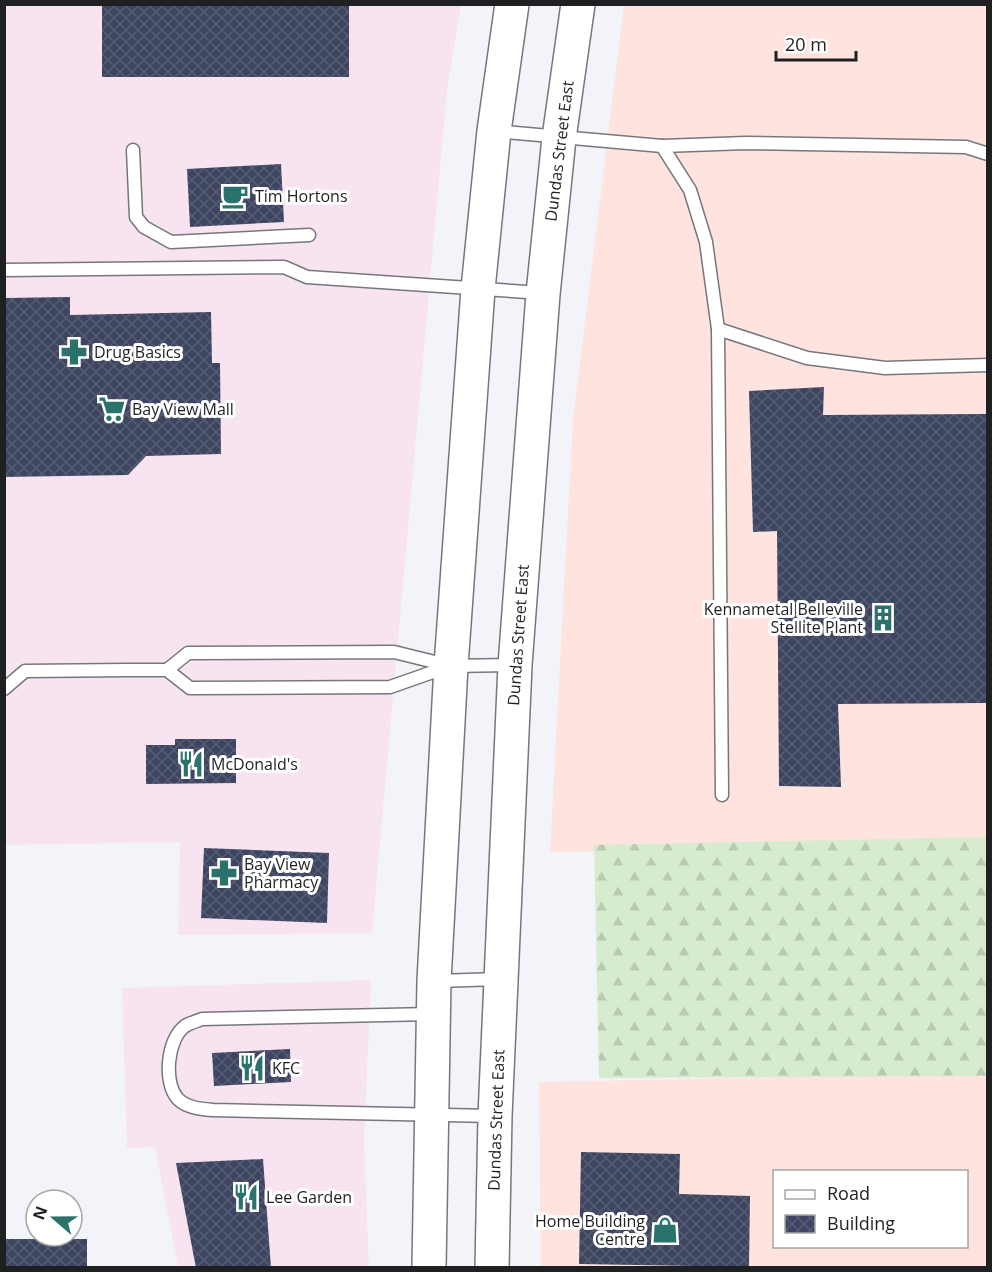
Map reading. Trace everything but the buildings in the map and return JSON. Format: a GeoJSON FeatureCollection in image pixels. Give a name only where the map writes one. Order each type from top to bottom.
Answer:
{"type":"FeatureCollection","features":[{"type":"Feature","properties":{"kind":"main road"},"geometry":{"type":"LineString","coordinates":[[429,1268],[434,981],[451,666],[478,289],[494,131],[512,4]]}},
{"type":"Feature","properties":{"kind":"main road","name":"Dundas Street East"},"geometry":{"type":"LineString","coordinates":[[492,1268],[495,1116],[515,665],[543,294],[559,138],[579,4]]}},
{"type":"Feature","properties":{"kind":"lane"},"geometry":{"type":"LineString","coordinates":[[494,131],[662,146],[746,143],[966,147],[987,154]]}},
{"type":"Feature","properties":{"kind":"lane"},"geometry":{"type":"LineString","coordinates":[[662,146],[690,190],[706,242],[718,329],[722,795]]}},
{"type":"Feature","properties":{"kind":"lane"},"geometry":{"type":"LineString","coordinates":[[133,150],[136,217],[144,226],[171,242],[309,235]]}},
{"type":"Feature","properties":{"kind":"lane"},"geometry":{"type":"LineString","coordinates":[[4,270],[284,267],[307,277],[543,294]]}},
{"type":"Feature","properties":{"kind":"lane"},"geometry":{"type":"LineString","coordinates":[[718,329],[807,358],[885,368],[987,365]]}},
{"type":"Feature","properties":{"kind":"lane"},"geometry":{"type":"LineString","coordinates":[[167,670],[188,653],[394,652],[451,666],[515,665]]}},
{"type":"Feature","properties":{"kind":"lane"},"geometry":{"type":"LineString","coordinates":[[4,689],[25,671],[167,670],[190,688],[390,687],[451,666]]}},
{"type":"Feature","properties":{"kind":"lane"},"geometry":{"type":"LineString","coordinates":[[434,981],[501,979]]}},
{"type":"Feature","properties":{"kind":"lane"},"geometry":{"type":"LineString","coordinates":[[433,1014],[202,1019],[184,1027],[169,1053],[171,1085],[178,1099],[191,1107],[213,1110],[495,1116]]}},
{"type":"Feature","properties":{"kind":"shaded area","name":"Bay View Mall"},"geometry":{"type":"Polygon","coordinates":[[[4,5],[461,5],[447,90],[372,933],[178,935],[180,842],[5,845],[4,5]]]}},
{"type":"Feature","properties":{"kind":"shaded area"},"geometry":{"type":"Polygon","coordinates":[[[624,5],[987,5],[987,846],[550,852],[573,419],[624,5]]]}},
{"type":"Feature","properties":{"kind":"shaded area"},"geometry":{"type":"Polygon","coordinates":[[[371,980],[364,1140],[369,1267],[178,1267],[155,1147],[127,1148],[122,988],[371,980]]]}},
{"type":"Feature","properties":{"kind":"shaded area"},"geometry":{"type":"Polygon","coordinates":[[[987,1073],[987,1267],[541,1267],[539,1082],[987,1073]]]}},
{"type":"Feature","properties":{"kind":"green space"},"geometry":{"type":"Polygon","coordinates":[[[987,837],[987,1076],[599,1078],[594,845],[987,837]]]}},
{"type":"Feature","properties":{"kind":"place","name":"Tim Hortons"},"geometry":{"type":"Point","coordinates":[235,196]}},
{"type":"Feature","properties":{"kind":"place","name":"Drug Basics"},"geometry":{"type":"Point","coordinates":[74,352]}},
{"type":"Feature","properties":{"kind":"place","name":"Bay View Mall"},"geometry":{"type":"Point","coordinates":[112,409]}},
{"type":"Feature","properties":{"kind":"place","name":"Kennametal Belleville Stellite Plant"},"geometry":{"type":"Point","coordinates":[883,618]}},
{"type":"Feature","properties":{"kind":"place","name":"McDonald's"},"geometry":{"type":"Point","coordinates":[191,764]}},
{"type":"Feature","properties":{"kind":"place","name":"Bay View Pharmacy"},"geometry":{"type":"Point","coordinates":[224,873]}},
{"type":"Feature","properties":{"kind":"place","name":"KFC"},"geometry":{"type":"Point","coordinates":[252,1068]}},
{"type":"Feature","properties":{"kind":"place","name":"Lee Garden"},"geometry":{"type":"Point","coordinates":[246,1197]}},
{"type":"Feature","properties":{"kind":"place","name":"Home Building Centre"},"geometry":{"type":"Point","coordinates":[665,1230]}}]}
